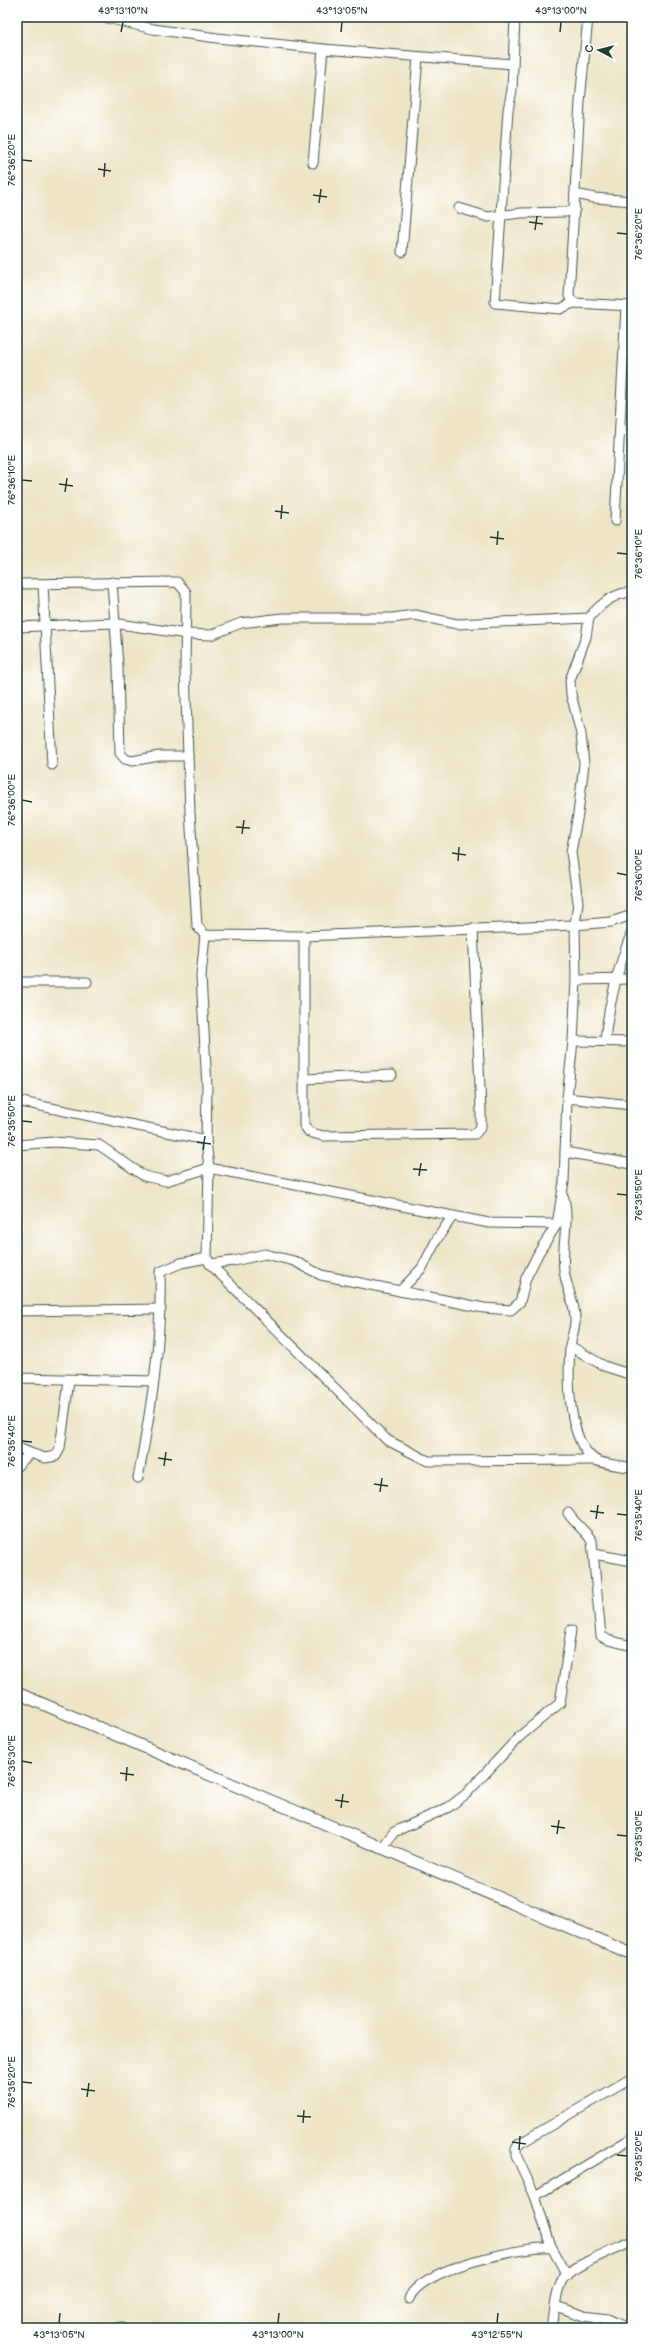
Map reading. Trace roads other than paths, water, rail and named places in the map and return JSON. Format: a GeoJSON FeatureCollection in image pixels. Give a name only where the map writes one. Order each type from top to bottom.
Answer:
{"type":"FeatureCollection","features":[{"type":"Feature","properties":{"kind":"main road"},"geometry":{"type":"LineString","coordinates":[[17,1693],[632,1954]]}},
{"type":"Feature","properties":{"kind":"street"},"geometry":{"type":"LineString","coordinates":[[103,17],[153,29],[322,49],[513,64]]}},
{"type":"Feature","properties":{"kind":"street"},"geometry":{"type":"LineString","coordinates":[[515,17],[513,64],[495,303],[560,309],[573,303],[629,306],[615,521]]}},
{"type":"Feature","properties":{"kind":"street"},"geometry":{"type":"LineString","coordinates":[[573,303],[569,296],[580,102],[588,17]]}},
{"type":"Feature","properties":{"kind":"street"},"geometry":{"type":"LineString","coordinates":[[313,163],[322,49]]}},
{"type":"Feature","properties":{"kind":"street"},"geometry":{"type":"LineString","coordinates":[[402,252],[418,57]]}},
{"type":"Feature","properties":{"kind":"street"},"geometry":{"type":"LineString","coordinates":[[575,194],[595,198],[632,201]]}},
{"type":"Feature","properties":{"kind":"street"},"geometry":{"type":"LineString","coordinates":[[459,208],[481,216],[566,212],[575,210]]}},
{"type":"Feature","properties":{"kind":"street"},"geometry":{"type":"LineString","coordinates":[[112,582],[118,666],[120,754],[125,759],[132,760],[159,756],[188,756]]}},
{"type":"Feature","properties":{"kind":"street"},"geometry":{"type":"LineString","coordinates":[[17,584],[177,582],[186,592],[187,634],[185,670],[197,926],[205,935],[201,976],[207,1087],[206,1140],[209,1168],[208,1261],[387,1440],[428,1461],[595,1460],[632,1468]]}},
{"type":"Feature","properties":{"kind":"street"},"geometry":{"type":"LineString","coordinates":[[43,584],[52,765]]}},
{"type":"Feature","properties":{"kind":"street"},"geometry":{"type":"LineString","coordinates":[[138,1478],[154,1381],[161,1309],[160,1272],[181,1263],[234,1261],[265,1254],[294,1260],[321,1275],[484,1308],[511,1310],[520,1302],[526,1278],[539,1252],[557,1224],[562,1193],[567,1098],[573,1041],[576,980],[575,925],[578,902],[571,852],[578,814],[584,764],[581,734],[571,694],[570,680],[586,637],[589,618],[602,603],[623,592],[632,592]]}},
{"type":"Feature","properties":{"kind":"street"},"geometry":{"type":"LineString","coordinates":[[17,626],[114,623],[187,634],[211,635],[241,623],[282,618],[392,618],[415,615],[457,624],[589,618]]}},
{"type":"Feature","properties":{"kind":"street"},"geometry":{"type":"LineString","coordinates":[[205,935],[304,936],[575,925],[611,922],[632,915]]}},
{"type":"Feature","properties":{"kind":"street"},"geometry":{"type":"LineString","coordinates":[[304,936],[304,1125],[309,1132],[323,1136],[476,1134],[481,1128],[481,1111],[473,928]]}},
{"type":"Feature","properties":{"kind":"street"},"geometry":{"type":"LineString","coordinates":[[605,1041],[607,1020],[621,964],[632,932]]}},
{"type":"Feature","properties":{"kind":"street"},"geometry":{"type":"LineString","coordinates":[[576,980],[618,978],[632,979]]}},
{"type":"Feature","properties":{"kind":"street"},"geometry":{"type":"LineString","coordinates":[[17,982],[87,982]]}},
{"type":"Feature","properties":{"kind":"street"},"geometry":{"type":"LineString","coordinates":[[573,1041],[632,1042]]}},
{"type":"Feature","properties":{"kind":"street"},"geometry":{"type":"LineString","coordinates":[[304,1079],[392,1075]]}},
{"type":"Feature","properties":{"kind":"street"},"geometry":{"type":"LineString","coordinates":[[567,1098],[632,1105]]}},
{"type":"Feature","properties":{"kind":"street"},"geometry":{"type":"LineString","coordinates":[[17,1101],[206,1140]]}},
{"type":"Feature","properties":{"kind":"street"},"geometry":{"type":"LineString","coordinates":[[17,1145],[54,1142],[99,1145],[144,1176],[166,1181],[209,1168],[452,1217],[489,1223],[557,1224]]}},
{"type":"Feature","properties":{"kind":"street"},"geometry":{"type":"LineString","coordinates":[[565,1152],[632,1164]]}},
{"type":"Feature","properties":{"kind":"street"},"geometry":{"type":"LineString","coordinates":[[562,1193],[567,1219],[564,1271],[574,1308],[575,1323],[570,1346],[570,1392],[573,1424],[588,1453],[595,1460]]}},
{"type":"Feature","properties":{"kind":"street"},"geometry":{"type":"LineString","coordinates":[[400,1292],[422,1268],[437,1239],[452,1217]]}},
{"type":"Feature","properties":{"kind":"street"},"geometry":{"type":"LineString","coordinates":[[17,1311],[161,1309]]}},
{"type":"Feature","properties":{"kind":"street"},"geometry":{"type":"LineString","coordinates":[[570,1346],[604,1366],[632,1375]]}},
{"type":"Feature","properties":{"kind":"street"},"geometry":{"type":"LineString","coordinates":[[17,1378],[69,1381],[154,1381]]}},
{"type":"Feature","properties":{"kind":"street"},"geometry":{"type":"LineString","coordinates":[[17,1447],[45,1458],[56,1456],[60,1448],[69,1381]]}},
{"type":"Feature","properties":{"kind":"street"},"geometry":{"type":"LineString","coordinates":[[17,1466],[30,1453]]}},
{"type":"Feature","properties":{"kind":"street"},"geometry":{"type":"LineString","coordinates":[[568,1513],[573,1520],[586,1531],[592,1541],[601,1636],[608,1640],[632,1646]]}},
{"type":"Feature","properties":{"kind":"street"},"geometry":{"type":"LineString","coordinates":[[594,1554],[632,1561]]}},
{"type":"Feature","properties":{"kind":"street"},"geometry":{"type":"LineString","coordinates":[[382,1848],[394,1832],[449,1807],[466,1794],[519,1737],[560,1703],[571,1630]]}},
{"type":"Feature","properties":{"kind":"street"},"geometry":{"type":"LineString","coordinates":[[567,2275],[552,2248],[535,2196],[516,2155],[516,2149],[519,2144],[632,2078]]}},
{"type":"Feature","properties":{"kind":"street"},"geometry":{"type":"LineString","coordinates":[[535,2196],[632,2138]]}},
{"type":"Feature","properties":{"kind":"street"},"geometry":{"type":"LineString","coordinates":[[552,2328],[559,2288],[567,2275],[583,2265],[632,2241]]}},
{"type":"Feature","properties":{"kind":"street"},"geometry":{"type":"LineString","coordinates":[[409,2299],[412,2291],[427,2279],[462,2264],[530,2250],[552,2248]]}},
{"type":"Feature","properties":{"kind":"street"},"geometry":{"type":"LineString","coordinates":[[556,2306],[584,2316],[608,2319],[627,2328]]}}]}
